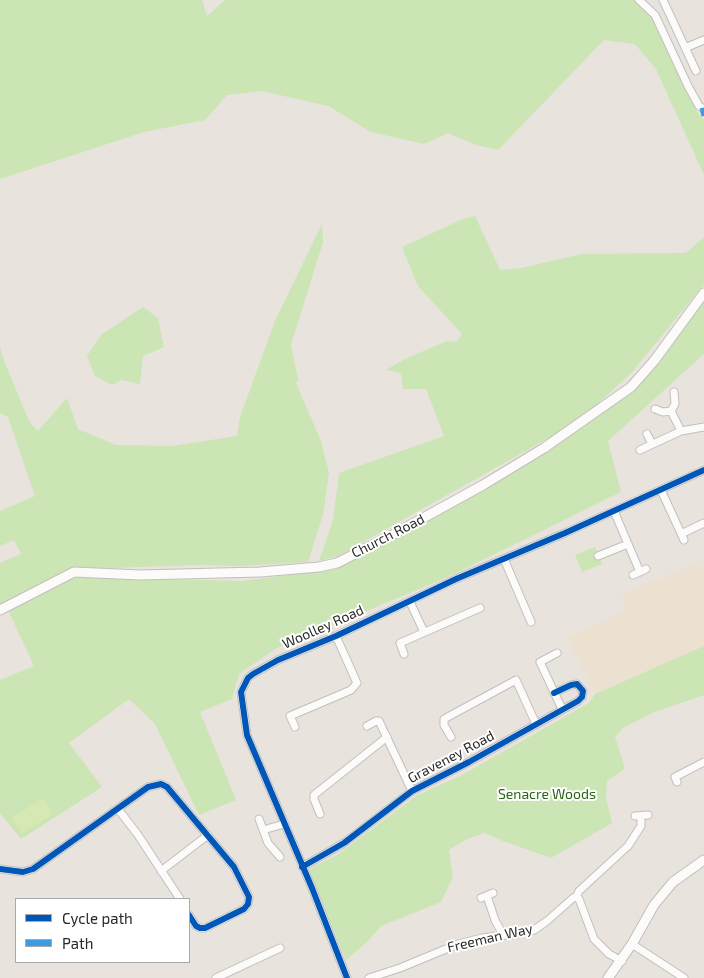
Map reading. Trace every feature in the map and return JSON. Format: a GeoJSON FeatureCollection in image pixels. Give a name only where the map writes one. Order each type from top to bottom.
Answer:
{"type":"FeatureCollection","features":[{"type":"Feature","properties":{"kind":"street"},"geometry":{"type":"LineString","coordinates":[[639,0],[655,15],[688,86],[699,106],[703,108]]}},
{"type":"Feature","properties":{"kind":"street"},"geometry":{"type":"LineString","coordinates":[[663,0],[696,71]]}},
{"type":"Feature","properties":{"kind":"street"},"geometry":{"type":"LineString","coordinates":[[685,48],[704,40]]}},
{"type":"Feature","properties":{"kind":"street","name":"Church Road"},"geometry":{"type":"LineString","coordinates":[[0,610],[74,572],[140,575],[260,572],[319,567],[337,563],[483,485],[544,448],[631,387],[654,361],[704,293]]}},
{"type":"Feature","properties":{"kind":"street"},"geometry":{"type":"LineString","coordinates":[[671,411],[675,404],[674,392]]}},
{"type":"Feature","properties":{"kind":"street"},"geometry":{"type":"LineString","coordinates":[[655,409],[663,412],[671,411]]}},
{"type":"Feature","properties":{"kind":"street"},"geometry":{"type":"LineString","coordinates":[[671,411],[680,431]]}},
{"type":"Feature","properties":{"kind":"street"},"geometry":{"type":"LineString","coordinates":[[640,450],[680,431],[704,427]]}},
{"type":"Feature","properties":{"kind":"street"},"geometry":{"type":"LineString","coordinates":[[647,434],[652,444]]}},
{"type":"Feature","properties":{"kind":"street","name":"Woolley Road"},"geometry":{"type":"LineString","coordinates":[[347,978],[247,735],[241,692],[248,678],[258,671],[456,579],[704,470]]}},
{"type":"Feature","properties":{"kind":"street"},"geometry":{"type":"LineString","coordinates":[[661,490],[682,537],[704,523]]}},
{"type":"Feature","properties":{"kind":"street"},"geometry":{"type":"LineString","coordinates":[[614,511],[640,572]]}},
{"type":"Feature","properties":{"kind":"street"},"geometry":{"type":"LineString","coordinates":[[598,556],[628,544]]}},
{"type":"Feature","properties":{"kind":"street"},"geometry":{"type":"LineString","coordinates":[[504,559],[531,622]]}},
{"type":"Feature","properties":{"kind":"street"},"geometry":{"type":"LineString","coordinates":[[410,602],[424,632]]}},
{"type":"Feature","properties":{"kind":"street"},"geometry":{"type":"LineString","coordinates":[[404,654],[400,643],[480,608]]}},
{"type":"Feature","properties":{"kind":"street"},"geometry":{"type":"LineString","coordinates":[[295,727],[290,716],[352,690],[357,683],[336,636]]}},
{"type":"Feature","properties":{"kind":"street"},"geometry":{"type":"LineString","coordinates":[[558,653],[540,662],[562,710]]}},
{"type":"Feature","properties":{"kind":"street"},"geometry":{"type":"LineString","coordinates":[[451,737],[444,725],[444,719],[516,680],[536,724]]}},
{"type":"Feature","properties":{"kind":"street","name":"Graveney Road"},"geometry":{"type":"LineString","coordinates":[[302,867],[344,843],[412,791],[469,762],[578,701],[582,697],[583,691],[577,684],[554,693]]}},
{"type":"Feature","properties":{"kind":"street"},"geometry":{"type":"LineString","coordinates":[[367,726],[379,721],[412,791]]}},
{"type":"Feature","properties":{"kind":"street"},"geometry":{"type":"LineString","coordinates":[[320,814],[314,795],[387,737]]}},
{"type":"Feature","properties":{"kind":"street"},"geometry":{"type":"LineString","coordinates":[[677,782],[675,777],[704,763]]}},
{"type":"Feature","properties":{"kind":"street"},"geometry":{"type":"LineString","coordinates":[[0,869],[23,872],[33,870],[148,787],[161,784],[167,787],[238,873],[249,897],[248,904],[244,909],[205,928],[196,926],[190,917]]}},
{"type":"Feature","properties":{"kind":"street"},"geometry":{"type":"LineString","coordinates":[[118,809],[179,898]]}},
{"type":"Feature","properties":{"kind":"street","name":"Freeman Way"},"geometry":{"type":"LineString","coordinates":[[369,978],[400,968],[458,944],[534,930],[573,898],[576,898],[579,891],[628,846],[641,826],[638,816],[648,815]]}},
{"type":"Feature","properties":{"kind":"street"},"geometry":{"type":"LineString","coordinates":[[259,819],[268,843],[280,857]]}},
{"type":"Feature","properties":{"kind":"street"},"geometry":{"type":"LineString","coordinates":[[263,830],[284,824]]}},
{"type":"Feature","properties":{"kind":"street"},"geometry":{"type":"LineString","coordinates":[[161,871],[208,836]]}},
{"type":"Feature","properties":{"kind":"street"},"geometry":{"type":"LineString","coordinates":[[608,978],[622,961],[654,905],[673,882],[704,860]]}},
{"type":"Feature","properties":{"kind":"street"},"geometry":{"type":"LineString","coordinates":[[487,896],[495,920],[503,935]]}},
{"type":"Feature","properties":{"kind":"street"},"geometry":{"type":"LineString","coordinates":[[576,898],[579,899],[594,939],[609,954],[622,961]]}},
{"type":"Feature","properties":{"kind":"street"},"geometry":{"type":"LineString","coordinates":[[632,944],[684,978]]}},
{"type":"Feature","properties":{"kind":"street"},"geometry":{"type":"LineString","coordinates":[[216,978],[280,948]]}},
{"type":"Feature","properties":{"kind":"shaded area"},"geometry":{"type":"Polygon","coordinates":[[[704,560],[704,646],[595,694],[567,637],[628,610],[621,595],[704,560]]]}},
{"type":"Feature","properties":{"kind":"green space"},"geometry":{"type":"Polygon","coordinates":[[[0,0],[202,0],[207,16],[225,0],[636,0],[652,15],[697,112],[704,120],[704,175],[656,69],[635,44],[604,40],[498,150],[476,145],[448,133],[424,144],[371,132],[328,106],[262,91],[227,95],[205,120],[144,132],[0,179],[0,0]]]}},
{"type":"Feature","properties":{"kind":"green space"},"geometry":{"type":"Polygon","coordinates":[[[475,216],[500,270],[521,268],[582,254],[686,253],[704,237],[704,284],[633,371],[589,412],[547,439],[338,556],[319,561],[333,520],[339,473],[444,436],[426,389],[403,389],[401,373],[386,370],[405,359],[447,341],[456,342],[462,334],[418,286],[402,247],[463,219],[475,216]]]}},
{"type":"Feature","properties":{"kind":"green space"},"geometry":{"type":"Polygon","coordinates":[[[322,224],[323,242],[291,345],[298,380],[296,383],[321,441],[329,473],[323,515],[308,562],[238,566],[200,565],[78,569],[0,605],[0,563],[21,554],[14,540],[0,546],[0,511],[35,496],[8,417],[0,413],[0,346],[4,361],[30,423],[38,431],[67,398],[78,429],[116,445],[173,446],[237,436],[240,417],[275,321],[322,224]]]}},
{"type":"Feature","properties":{"kind":"green space"},"geometry":{"type":"Polygon","coordinates":[[[704,296],[704,354],[608,441],[621,492],[448,577],[275,649],[239,674],[232,699],[200,712],[236,800],[199,815],[155,724],[129,699],[69,743],[102,787],[21,839],[0,813],[0,680],[34,666],[8,610],[69,577],[242,581],[335,569],[427,519],[630,392],[704,296]]]}},
{"type":"Feature","properties":{"kind":"green space"},"geometry":{"type":"Polygon","coordinates":[[[143,307],[158,318],[164,347],[143,356],[140,384],[121,380],[112,385],[95,376],[87,356],[101,335],[143,307]]]}},
{"type":"Feature","properties":{"kind":"green space"},"geometry":{"type":"Polygon","coordinates":[[[595,547],[602,564],[582,572],[575,555],[595,547]]]}},
{"type":"Feature","properties":{"kind":"green space","name":"Senacre Woods"},"geometry":{"type":"Polygon","coordinates":[[[704,646],[704,695],[652,713],[623,728],[615,737],[625,769],[607,781],[606,798],[612,823],[551,858],[485,833],[467,839],[449,850],[453,877],[441,902],[381,926],[368,941],[346,960],[309,869],[337,855],[416,796],[462,775],[589,703],[595,694],[704,646]]]}},
{"type":"Feature","properties":{"kind":"green space"},"geometry":{"type":"Polygon","coordinates":[[[43,798],[53,814],[22,833],[12,818],[43,798]]]}},
{"type":"Feature","properties":{"kind":"marked path"},"geometry":{"type":"LineString","coordinates":[[702,108],[704,116]]}},
{"type":"Feature","properties":{"kind":"cycle path"},"geometry":{"type":"LineString","coordinates":[[347,978],[312,888],[247,735],[241,692],[248,678],[278,660],[336,636],[456,579],[565,533],[704,470]]}},
{"type":"Feature","properties":{"kind":"cycle path"},"geometry":{"type":"LineString","coordinates":[[302,867],[344,843],[412,791],[469,762],[578,701],[582,697],[583,691],[577,684],[554,693]]}},
{"type":"Feature","properties":{"kind":"cycle path"},"geometry":{"type":"LineString","coordinates":[[0,869],[23,872],[33,869],[148,787],[161,784],[167,787],[234,867],[249,897],[248,904],[244,909],[205,928],[196,926],[190,917]]}}]}
